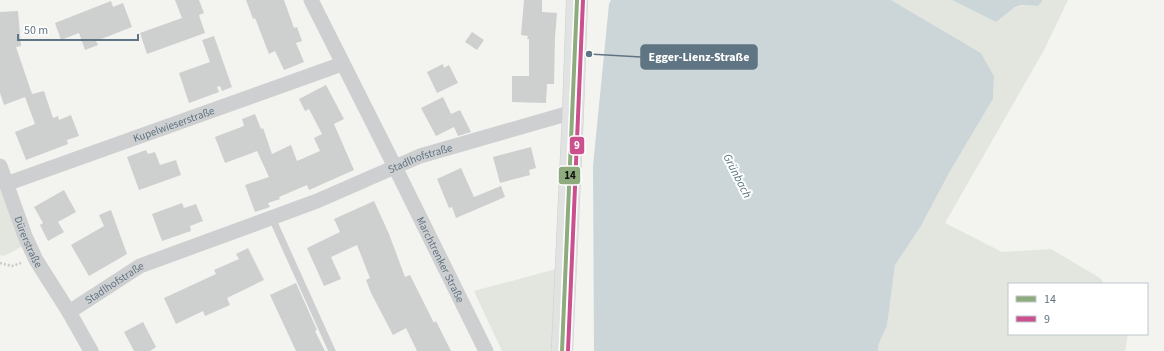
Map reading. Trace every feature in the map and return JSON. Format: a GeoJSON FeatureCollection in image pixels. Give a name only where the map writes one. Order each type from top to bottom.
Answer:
{"type":"FeatureCollection","features":[{"type":"Feature","properties":{"kind":"street","name":"Marchtrenker Straße"},"geometry":{"type":"LineString","coordinates":[[310,0],[486,351]]}},
{"type":"Feature","properties":{"kind":"street"},"geometry":{"type":"LineString","coordinates":[[562,351],[574,112],[577,0]]}},
{"type":"Feature","properties":{"kind":"street","name":"Kupelwieserstraße"},"geometry":{"type":"LineString","coordinates":[[6,184],[342,64]]}},
{"type":"Feature","properties":{"kind":"street","name":"Stadlhofstraße"},"geometry":{"type":"LineString","coordinates":[[69,312],[140,266],[317,201],[420,156],[574,112]]}},
{"type":"Feature","properties":{"kind":"street","name":"Dürerstraße"},"geometry":{"type":"LineString","coordinates":[[0,166],[25,236],[36,260],[69,312]]}},
{"type":"Feature","properties":{"kind":"street"},"geometry":{"type":"LineString","coordinates":[[69,312],[91,351]]}},
{"type":"Feature","properties":{"kind":"lane"},"geometry":{"type":"LineString","coordinates":[[272,218],[332,351]]}},
{"type":"Feature","properties":{"kind":"path"},"geometry":{"type":"LineString","coordinates":[[0,263],[12,266],[36,260]]}},
{"type":"Feature","properties":{"kind":"shaded area"},"geometry":{"type":"Polygon","coordinates":[[[891,0],[952,0],[996,22],[1011,10],[1019,6],[1038,6],[1043,0],[1068,0],[1044,50],[945,223],[1002,252],[1051,249],[1100,278],[1103,283],[1008,283],[1008,335],[1128,335],[1125,351],[878,351],[879,343],[887,326],[895,265],[921,226],[949,173],[993,99],[994,76],[981,53],[891,0]]]}},
{"type":"Feature","properties":{"kind":"shaded area"},"geometry":{"type":"Polygon","coordinates":[[[0,174],[27,244],[4,256],[0,255],[0,174]]]}},
{"type":"Feature","properties":{"kind":"shaded area"},"geometry":{"type":"Polygon","coordinates":[[[556,269],[552,351],[502,351],[474,291],[556,269]]]}},
{"type":"Feature","properties":{"kind":"water","name":"Grünbach"},"geometry":{"type":"Polygon","coordinates":[[[611,0],[891,0],[981,53],[994,76],[993,99],[949,173],[921,226],[895,265],[887,326],[879,343],[878,351],[594,351],[593,166],[609,4],[611,0]]]}},
{"type":"Feature","properties":{"kind":"water"},"geometry":{"type":"Polygon","coordinates":[[[952,0],[1043,0],[1038,6],[1022,5],[1015,7],[996,22],[952,0]]]}},
{"type":"Feature","properties":{"kind":"building"},"geometry":{"type":"Polygon","coordinates":[[[175,0],[199,0],[204,13],[199,15],[205,33],[147,54],[140,33],[182,18],[175,0]]]}},
{"type":"Feature","properties":{"kind":"building"},"geometry":{"type":"Polygon","coordinates":[[[246,0],[284,0],[294,28],[297,27],[302,41],[296,43],[304,62],[284,70],[275,51],[269,54],[255,18],[253,19],[246,0]]]}},
{"type":"Feature","properties":{"kind":"building"},"geometry":{"type":"Polygon","coordinates":[[[524,0],[542,0],[542,12],[557,13],[554,84],[547,84],[546,103],[512,102],[512,76],[529,76],[529,39],[527,39],[528,36],[521,35],[524,0]]]}},
{"type":"Feature","properties":{"kind":"building"},"geometry":{"type":"Polygon","coordinates":[[[111,1],[113,7],[123,3],[132,27],[96,41],[98,45],[85,50],[79,33],[61,40],[55,23],[111,1]]]}},
{"type":"Feature","properties":{"kind":"building"},"geometry":{"type":"Polygon","coordinates":[[[18,11],[21,46],[16,47],[32,94],[44,91],[53,118],[58,116],[59,120],[71,115],[79,136],[67,140],[68,144],[26,160],[15,132],[35,124],[25,97],[4,105],[0,93],[0,12],[18,11]]]}},
{"type":"Feature","properties":{"kind":"building"},"geometry":{"type":"Polygon","coordinates":[[[472,32],[484,40],[477,50],[465,42],[472,32]]]}},
{"type":"Feature","properties":{"kind":"building"},"geometry":{"type":"Polygon","coordinates":[[[214,36],[232,87],[222,91],[220,86],[217,87],[219,92],[189,103],[179,73],[210,62],[202,40],[214,36]]]}},
{"type":"Feature","properties":{"kind":"building"},"geometry":{"type":"Polygon","coordinates":[[[443,64],[444,68],[449,65],[458,83],[437,93],[427,72],[443,64]]]}},
{"type":"Feature","properties":{"kind":"building"},"geometry":{"type":"Polygon","coordinates":[[[326,85],[344,119],[334,124],[354,170],[309,190],[307,185],[279,197],[280,199],[268,203],[270,207],[255,212],[245,185],[269,177],[257,151],[225,163],[215,137],[244,126],[242,119],[255,114],[261,129],[263,128],[272,154],[291,145],[297,161],[320,151],[314,138],[322,134],[309,109],[305,111],[299,99],[326,85]]]}},
{"type":"Feature","properties":{"kind":"building"},"geometry":{"type":"Polygon","coordinates":[[[443,97],[451,114],[460,110],[471,132],[458,136],[454,127],[436,136],[421,108],[443,97]]]}},
{"type":"Feature","properties":{"kind":"building"},"geometry":{"type":"Polygon","coordinates":[[[531,147],[536,168],[529,170],[530,175],[500,183],[493,157],[531,147]]]}},
{"type":"Feature","properties":{"kind":"building"},"geometry":{"type":"Polygon","coordinates":[[[146,150],[148,154],[155,152],[160,165],[176,160],[181,175],[139,190],[127,157],[146,150]]]}},
{"type":"Feature","properties":{"kind":"building"},"geometry":{"type":"Polygon","coordinates":[[[461,168],[474,197],[501,186],[505,197],[456,218],[452,207],[449,208],[437,179],[461,168]]]}},
{"type":"Feature","properties":{"kind":"building"},"geometry":{"type":"Polygon","coordinates":[[[64,190],[76,212],[58,222],[64,232],[48,241],[40,225],[43,223],[34,207],[64,190]]]}},
{"type":"Feature","properties":{"kind":"building"},"geometry":{"type":"Polygon","coordinates":[[[374,201],[389,234],[405,277],[410,275],[434,323],[436,321],[451,351],[417,351],[406,328],[393,335],[371,293],[366,280],[370,278],[357,245],[331,257],[341,279],[324,286],[307,248],[340,232],[334,219],[374,201]]]}},
{"type":"Feature","properties":{"kind":"building"},"geometry":{"type":"Polygon","coordinates":[[[182,203],[184,208],[196,204],[203,221],[190,226],[191,231],[162,241],[152,214],[182,203]]]}},
{"type":"Feature","properties":{"kind":"building"},"geometry":{"type":"Polygon","coordinates":[[[111,210],[127,254],[89,276],[71,245],[104,226],[99,215],[111,210]]]}},
{"type":"Feature","properties":{"kind":"building"},"geometry":{"type":"Polygon","coordinates":[[[248,248],[264,280],[227,298],[230,305],[205,316],[203,311],[176,324],[164,298],[216,274],[214,270],[239,259],[236,254],[248,248]]]}},
{"type":"Feature","properties":{"kind":"building"},"geometry":{"type":"Polygon","coordinates":[[[296,283],[317,330],[315,331],[325,351],[296,351],[270,295],[296,283]]]}},
{"type":"Feature","properties":{"kind":"building"},"geometry":{"type":"Polygon","coordinates":[[[143,322],[156,347],[150,351],[134,351],[124,332],[143,322]]]}},
{"type":"Feature","properties":{"kind":"transit line","name":"14"},"geometry":{"type":"LineString","coordinates":[[562,351],[577,0]]}},
{"type":"Feature","properties":{"kind":"transit line","name":"9"},"geometry":{"type":"LineString","coordinates":[[568,351],[583,0]]}},
{"type":"Feature","properties":{"kind":"place","name":"Egger-Lienz-Straße"},"geometry":{"type":"Point","coordinates":[589,54]}}]}
